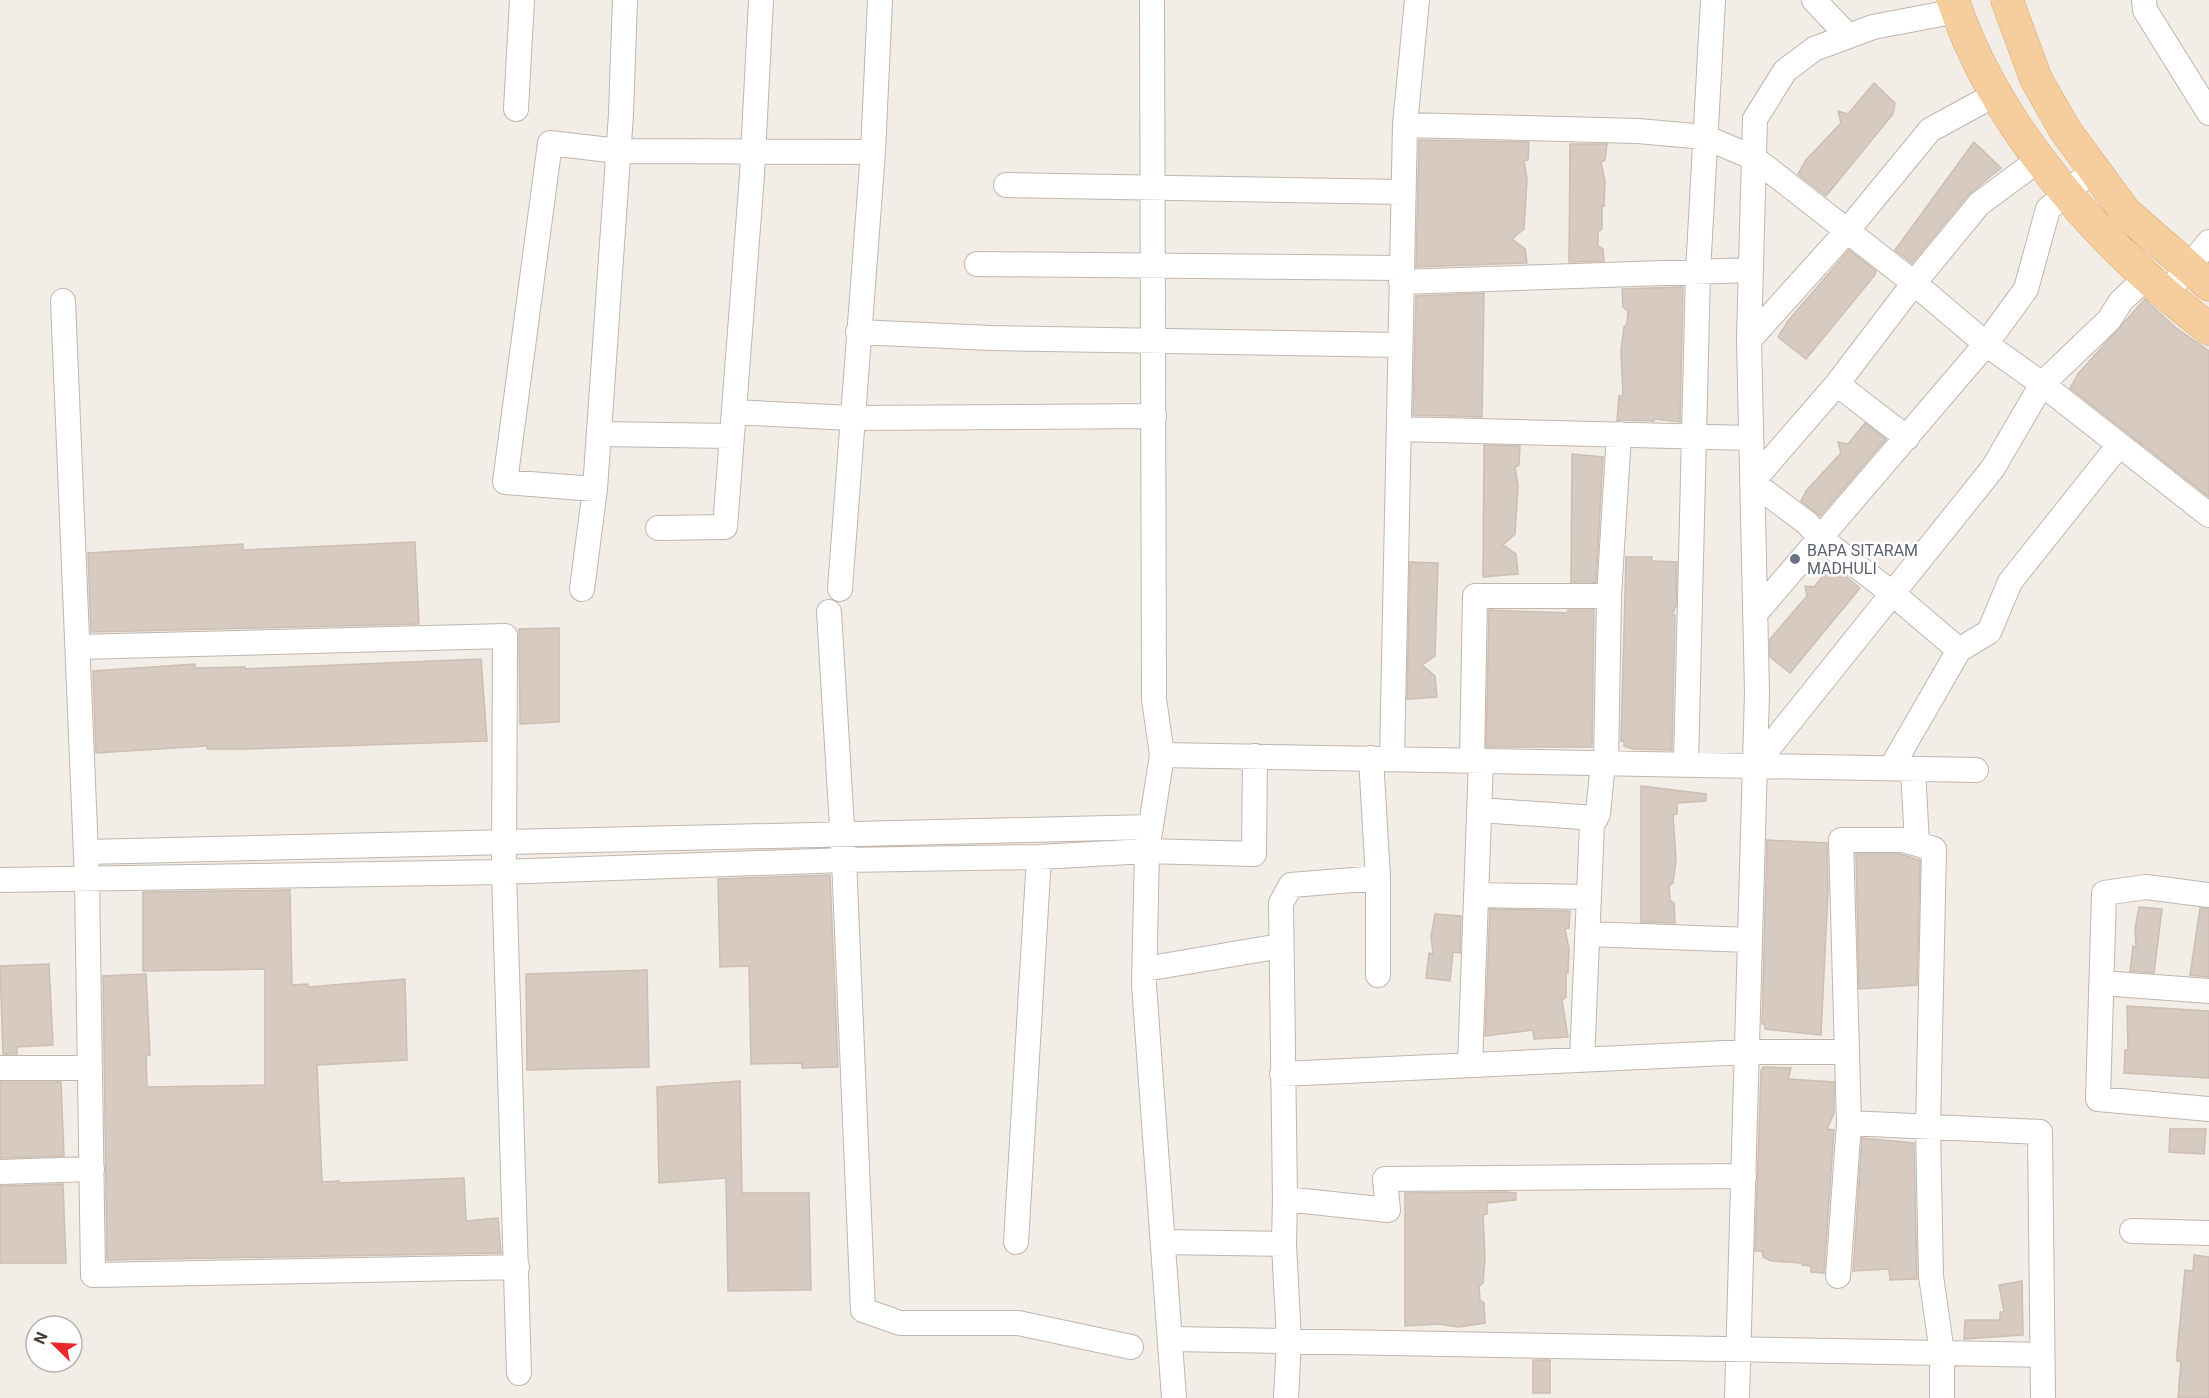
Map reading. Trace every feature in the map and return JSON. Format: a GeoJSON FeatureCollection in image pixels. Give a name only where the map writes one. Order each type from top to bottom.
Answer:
{"type":"FeatureCollection","features":[{"type":"Feature","properties":{"kind":"main road"},"geometry":{"type":"LineString","coordinates":[[2007,0],[2036,79],[2065,130],[2126,213],[2199,277]]}},
{"type":"Feature","properties":{"kind":"main road"},"geometry":{"type":"LineString","coordinates":[[1941,7],[1971,49],[1996,94],[2067,192],[2118,252],[2209,328]]}},
{"type":"Feature","properties":{"kind":"street"},"geometry":{"type":"LineString","coordinates":[[516,109],[522,0]]}},
{"type":"Feature","properties":{"kind":"street"},"geometry":{"type":"LineString","coordinates":[[582,589],[595,489],[618,151],[625,0]]}},
{"type":"Feature","properties":{"kind":"street"},"geometry":{"type":"LineString","coordinates":[[658,528],[725,527],[753,153],[761,0]]}},
{"type":"Feature","properties":{"kind":"street"},"geometry":{"type":"LineString","coordinates":[[840,589],[851,418],[873,152],[879,0]]}},
{"type":"Feature","properties":{"kind":"street"},"geometry":{"type":"LineString","coordinates":[[1152,0],[1154,699],[1162,755],[1147,851],[1144,969],[1174,1398]]}},
{"type":"Feature","properties":{"kind":"street"},"geometry":{"type":"LineString","coordinates":[[1378,975],[1382,759],[1399,429],[1405,125],[1417,0]]}},
{"type":"Feature","properties":{"kind":"street"},"geometry":{"type":"LineString","coordinates":[[1686,764],[1698,272],[1713,0]]}},
{"type":"Feature","properties":{"kind":"street"},"geometry":{"type":"LineString","coordinates":[[1814,0],[1848,36]]}},
{"type":"Feature","properties":{"kind":"street"},"geometry":{"type":"LineString","coordinates":[[2144,0],[2145,10],[2209,113]]}},
{"type":"Feature","properties":{"kind":"street"},"geometry":{"type":"LineString","coordinates":[[1737,1398],[1755,765],[1755,614],[1749,340],[1755,119],[1785,71],[1814,49],[1873,27],[1941,7]]}},
{"type":"Feature","properties":{"kind":"street"},"geometry":{"type":"LineString","coordinates":[[1749,340],[1847,231],[1930,130],[1996,94]]}},
{"type":"Feature","properties":{"kind":"street"},"geometry":{"type":"LineString","coordinates":[[1405,125],[1638,130],[1705,137],[1754,158],[1986,344],[2042,384],[2209,515]]}},
{"type":"Feature","properties":{"kind":"street"},"geometry":{"type":"LineString","coordinates":[[595,489],[505,482],[550,143],[618,151],[873,152]]}},
{"type":"Feature","properties":{"kind":"street"},"geometry":{"type":"LineString","coordinates":[[1752,482],[1837,384],[1979,204],[2041,158]]}},
{"type":"Feature","properties":{"kind":"street"},"geometry":{"type":"LineString","coordinates":[[1755,614],[1986,344],[2026,289],[2048,209],[2094,169]]}},
{"type":"Feature","properties":{"kind":"street"},"geometry":{"type":"LineString","coordinates":[[1006,185],[1403,192]]}},
{"type":"Feature","properties":{"kind":"street"},"geometry":{"type":"LineString","coordinates":[[1755,765],[1993,468],[2042,384],[2109,320],[2121,301],[2156,286],[2199,277],[2209,242]]}},
{"type":"Feature","properties":{"kind":"street"},"geometry":{"type":"LineString","coordinates":[[977,264],[1154,264],[1402,275],[1751,270]]}},
{"type":"Feature","properties":{"kind":"street"},"geometry":{"type":"LineString","coordinates":[[63,301],[87,879],[93,1275],[517,1267]]}},
{"type":"Feature","properties":{"kind":"street"},"geometry":{"type":"LineString","coordinates":[[858,332],[991,338],[1400,345]]}},
{"type":"Feature","properties":{"kind":"street"},"geometry":{"type":"LineString","coordinates":[[1837,384],[1907,438]]}},
{"type":"Feature","properties":{"kind":"street"},"geometry":{"type":"LineString","coordinates":[[599,434],[851,418],[1154,416]]}},
{"type":"Feature","properties":{"kind":"street"},"geometry":{"type":"LineString","coordinates":[[1399,429],[1751,438]]}},
{"type":"Feature","properties":{"kind":"street"},"geometry":{"type":"LineString","coordinates":[[1582,1060],[1592,824],[1596,818],[1605,763],[1609,596],[1619,434]]}},
{"type":"Feature","properties":{"kind":"street"},"geometry":{"type":"LineString","coordinates":[[1917,844],[1902,768],[1959,650],[1989,632],[2010,582],[2119,445]]}},
{"type":"Feature","properties":{"kind":"street"},"geometry":{"type":"LineString","coordinates":[[1752,482],[1807,524],[1820,538],[1892,593],[1959,650]]}},
{"type":"Feature","properties":{"kind":"street"},"geometry":{"type":"LineString","coordinates":[[1470,1065],[1479,810],[1476,760],[1475,596],[1609,596]]}},
{"type":"Feature","properties":{"kind":"street"},"geometry":{"type":"LineString","coordinates":[[829,612],[844,860],[863,1310],[900,1323],[1018,1323],[1131,1347]]}},
{"type":"Feature","properties":{"kind":"street"},"geometry":{"type":"LineString","coordinates":[[78,647],[505,636],[504,872],[519,1373]]}},
{"type":"Feature","properties":{"kind":"street"},"geometry":{"type":"LineString","coordinates":[[1162,755],[1976,770]]}},
{"type":"Feature","properties":{"kind":"street"},"geometry":{"type":"LineString","coordinates":[[0,880],[504,872],[844,860],[1039,857],[1147,851],[1254,854],[1255,756]]}},
{"type":"Feature","properties":{"kind":"street"},"geometry":{"type":"LineString","coordinates":[[1479,810],[1596,818]]}},
{"type":"Feature","properties":{"kind":"street"},"geometry":{"type":"LineString","coordinates":[[86,852],[504,844],[1151,827]]}},
{"type":"Feature","properties":{"kind":"street"},"geometry":{"type":"LineString","coordinates":[[1838,1276],[1848,1123],[1841,840],[1902,840],[1934,849],[1928,1127],[1931,1276],[1942,1353],[1942,1398]]}},
{"type":"Feature","properties":{"kind":"street"},"geometry":{"type":"LineString","coordinates":[[1017,1242],[1039,857]]}},
{"type":"Feature","properties":{"kind":"street"},"geometry":{"type":"LineString","coordinates":[[1286,1398],[1289,1341],[1284,1244],[1281,903],[1291,885],[1378,878]]}},
{"type":"Feature","properties":{"kind":"street"},"geometry":{"type":"LineString","coordinates":[[2209,895],[2146,887],[2104,892],[2098,1099],[2209,1109]]}},
{"type":"Feature","properties":{"kind":"street"},"geometry":{"type":"LineString","coordinates":[[1476,895],[1589,897]]}},
{"type":"Feature","properties":{"kind":"street"},"geometry":{"type":"LineString","coordinates":[[1588,933],[1750,940]]}},
{"type":"Feature","properties":{"kind":"street"},"geometry":{"type":"LineString","coordinates":[[1144,969],[1281,946]]}},
{"type":"Feature","properties":{"kind":"street"},"geometry":{"type":"LineString","coordinates":[[2102,983],[2209,991]]}},
{"type":"Feature","properties":{"kind":"street"},"geometry":{"type":"LineString","coordinates":[[1282,1074],[1747,1052],[1846,1052]]}},
{"type":"Feature","properties":{"kind":"street"},"geometry":{"type":"LineString","coordinates":[[0,1068],[90,1068]]}},
{"type":"Feature","properties":{"kind":"street"},"geometry":{"type":"LineString","coordinates":[[1848,1123],[2040,1132],[2043,1398]]}},
{"type":"Feature","properties":{"kind":"street"},"geometry":{"type":"LineString","coordinates":[[0,1172],[92,1169]]}},
{"type":"Feature","properties":{"kind":"street"},"geometry":{"type":"LineString","coordinates":[[1285,1200],[1388,1210],[1385,1179],[1744,1176]]}},
{"type":"Feature","properties":{"kind":"street"},"geometry":{"type":"LineString","coordinates":[[2132,1231],[2209,1233]]}},
{"type":"Feature","properties":{"kind":"street"},"geometry":{"type":"LineString","coordinates":[[1163,1242],[1284,1244]]}},
{"type":"Feature","properties":{"kind":"street"},"geometry":{"type":"LineString","coordinates":[[1170,1339],[2042,1355]]}},
{"type":"Feature","properties":{"kind":"building"},"geometry":{"type":"Polygon","coordinates":[[[1874,83],[1895,103],[1893,114],[1826,196],[1798,174],[1806,160],[1841,123],[1838,111],[1848,114],[1874,83]]]}},
{"type":"Feature","properties":{"kind":"building"},"geometry":{"type":"Polygon","coordinates":[[[1419,140],[1529,142],[1528,160],[1524,161],[1527,179],[1524,229],[1512,239],[1525,249],[1527,263],[1416,267],[1419,140]]]}},
{"type":"Feature","properties":{"kind":"building"},"geometry":{"type":"Polygon","coordinates":[[[1974,142],[2001,168],[1968,195],[1912,263],[1895,250],[1974,142]]]}},
{"type":"Feature","properties":{"kind":"building"},"geometry":{"type":"Polygon","coordinates":[[[1570,144],[1607,144],[1605,160],[1601,162],[1605,182],[1604,206],[1602,205],[1602,229],[1598,232],[1598,246],[1603,249],[1604,261],[1569,262],[1570,144]]]}},
{"type":"Feature","properties":{"kind":"building"},"geometry":{"type":"Polygon","coordinates":[[[1849,250],[1876,271],[1875,275],[1806,359],[1778,337],[1788,321],[1849,250]]]}},
{"type":"Feature","properties":{"kind":"building"},"geometry":{"type":"Polygon","coordinates":[[[1683,287],[1680,422],[1654,419],[1654,421],[1617,420],[1619,396],[1623,395],[1621,351],[1628,311],[1623,307],[1622,289],[1683,287]]]}},
{"type":"Feature","properties":{"kind":"building"},"geometry":{"type":"Polygon","coordinates":[[[1484,293],[1482,417],[1413,415],[1416,296],[1484,293]]]}},
{"type":"Feature","properties":{"kind":"building"},"geometry":{"type":"Polygon","coordinates":[[[2145,299],[2175,327],[2209,351],[2209,497],[2070,388],[2078,374],[2145,299]]]}},
{"type":"Feature","properties":{"kind":"building"},"geometry":{"type":"Polygon","coordinates":[[[1865,423],[1886,439],[1820,516],[1801,501],[1806,491],[1841,453],[1838,442],[1848,444],[1865,423]]]}},
{"type":"Feature","properties":{"kind":"building"},"geometry":{"type":"Polygon","coordinates":[[[1484,445],[1520,446],[1519,465],[1515,467],[1518,485],[1515,534],[1503,545],[1516,554],[1518,574],[1483,577],[1484,445]]]}},
{"type":"Feature","properties":{"kind":"building"},"geometry":{"type":"Polygon","coordinates":[[[1572,454],[1603,457],[1596,582],[1571,582],[1572,454]]]}},
{"type":"Feature","properties":{"kind":"building"},"geometry":{"type":"Polygon","coordinates":[[[415,542],[419,624],[91,632],[88,553],[243,544],[243,550],[415,542]]]}},
{"type":"Feature","properties":{"kind":"building"},"geometry":{"type":"Polygon","coordinates":[[[1626,557],[1652,557],[1652,561],[1677,562],[1676,606],[1672,615],[1675,615],[1672,750],[1633,749],[1624,746],[1624,741],[1621,741],[1626,557]]]}},
{"type":"Feature","properties":{"kind":"building"},"geometry":{"type":"Polygon","coordinates":[[[1410,562],[1438,563],[1435,656],[1422,665],[1435,676],[1437,697],[1407,699],[1410,562]]]}},
{"type":"Feature","properties":{"kind":"building"},"geometry":{"type":"Polygon","coordinates":[[[1832,565],[1860,588],[1790,673],[1770,657],[1770,639],[1807,596],[1805,586],[1814,587],[1832,565]]]}},
{"type":"Feature","properties":{"kind":"building"},"geometry":{"type":"Polygon","coordinates":[[[1489,610],[1568,613],[1568,610],[1594,610],[1592,747],[1486,747],[1489,610]]]}},
{"type":"Feature","properties":{"kind":"building"},"geometry":{"type":"Polygon","coordinates":[[[559,628],[559,722],[520,724],[519,629],[559,628]]]}},
{"type":"Feature","properties":{"kind":"building"},"geometry":{"type":"Polygon","coordinates":[[[481,659],[487,741],[249,749],[207,749],[207,746],[96,753],[93,671],[195,664],[195,668],[245,667],[245,669],[481,659]]]}},
{"type":"Feature","properties":{"kind":"building"},"geometry":{"type":"Polygon","coordinates":[[[1641,786],[1706,794],[1706,801],[1677,803],[1677,814],[1673,815],[1676,860],[1673,883],[1669,886],[1670,900],[1674,903],[1675,923],[1641,922],[1641,786]]]}},
{"type":"Feature","properties":{"kind":"building"},"geometry":{"type":"Polygon","coordinates":[[[1767,840],[1827,843],[1828,890],[1821,1035],[1765,1029],[1765,1024],[1762,1024],[1767,840]]]}},
{"type":"Feature","properties":{"kind":"building"},"geometry":{"type":"Polygon","coordinates":[[[1856,854],[1900,854],[1920,860],[1917,985],[1859,989],[1856,854]]]}},
{"type":"Feature","properties":{"kind":"building"},"geometry":{"type":"Polygon","coordinates":[[[830,875],[838,1067],[802,1068],[802,1063],[751,1064],[749,966],[720,967],[718,879],[830,875]]]}},
{"type":"Feature","properties":{"kind":"building"},"geometry":{"type":"Polygon","coordinates":[[[290,890],[292,985],[308,984],[308,987],[405,979],[407,1060],[317,1065],[322,1182],[464,1178],[466,1221],[498,1218],[501,1253],[107,1260],[103,976],[146,974],[150,1055],[146,1056],[147,1087],[265,1085],[265,969],[143,971],[143,892],[290,890]]]}},
{"type":"Feature","properties":{"kind":"building"},"geometry":{"type":"Polygon","coordinates":[[[2139,907],[2162,909],[2154,973],[2130,971],[2133,946],[2136,947],[2135,929],[2139,907]]]}},
{"type":"Feature","properties":{"kind":"building"},"geometry":{"type":"Polygon","coordinates":[[[2200,908],[2209,909],[2209,977],[2190,975],[2200,908]]]}},
{"type":"Feature","properties":{"kind":"building"},"geometry":{"type":"Polygon","coordinates":[[[1490,909],[1570,911],[1569,928],[1565,929],[1569,949],[1566,997],[1562,1000],[1568,1037],[1534,1039],[1533,1030],[1485,1036],[1490,909]]]}},
{"type":"Feature","properties":{"kind":"building"},"geometry":{"type":"Polygon","coordinates":[[[1435,914],[1461,916],[1460,953],[1453,952],[1450,981],[1426,978],[1429,953],[1433,954],[1431,936],[1435,914]]]}},
{"type":"Feature","properties":{"kind":"building"},"geometry":{"type":"Polygon","coordinates":[[[49,964],[53,1045],[17,1047],[17,1054],[3,1054],[0,966],[49,964]]]}},
{"type":"Feature","properties":{"kind":"building"},"geometry":{"type":"Polygon","coordinates":[[[647,970],[649,1067],[527,1070],[526,974],[647,970]]]}},
{"type":"Feature","properties":{"kind":"building"},"geometry":{"type":"Polygon","coordinates":[[[2127,1006],[2209,1011],[2209,1078],[2124,1073],[2125,1050],[2128,1050],[2127,1006]]]}},
{"type":"Feature","properties":{"kind":"building"},"geometry":{"type":"Polygon","coordinates":[[[1763,1067],[1791,1068],[1788,1079],[1834,1082],[1834,1113],[1827,1129],[1834,1130],[1824,1273],[1811,1272],[1811,1266],[1802,1265],[1802,1263],[1771,1261],[1763,1257],[1762,1251],[1755,1251],[1761,1071],[1763,1067]]]}},
{"type":"Feature","properties":{"kind":"building"},"geometry":{"type":"Polygon","coordinates":[[[740,1081],[742,1193],[809,1193],[811,1290],[728,1291],[726,1178],[659,1183],[657,1087],[740,1081]]]}},
{"type":"Feature","properties":{"kind":"building"},"geometry":{"type":"Polygon","coordinates":[[[0,1082],[61,1082],[64,1156],[0,1158],[0,1082]]]}},
{"type":"Feature","properties":{"kind":"building"},"geometry":{"type":"Polygon","coordinates":[[[2170,1129],[2206,1129],[2204,1154],[2169,1152],[2170,1129]]]}},
{"type":"Feature","properties":{"kind":"building"},"geometry":{"type":"Polygon","coordinates":[[[1862,1138],[1914,1143],[1917,1279],[1890,1280],[1889,1269],[1853,1271],[1862,1138]]]}},
{"type":"Feature","properties":{"kind":"building"},"geometry":{"type":"Polygon","coordinates":[[[63,1184],[66,1263],[0,1263],[0,1186],[63,1184]]]}},
{"type":"Feature","properties":{"kind":"building"},"geometry":{"type":"Polygon","coordinates":[[[1405,1193],[1516,1193],[1516,1200],[1487,1203],[1487,1214],[1483,1215],[1485,1259],[1483,1283],[1479,1286],[1480,1300],[1484,1303],[1485,1323],[1459,1327],[1438,1324],[1405,1326],[1405,1193]]]}},
{"type":"Feature","properties":{"kind":"building"},"geometry":{"type":"Polygon","coordinates":[[[2194,1255],[2209,1257],[2209,1398],[2178,1398],[2181,1361],[2177,1361],[2177,1353],[2185,1270],[2193,1271],[2194,1255]]]}},
{"type":"Feature","properties":{"kind":"building"},"geometry":{"type":"Polygon","coordinates":[[[2022,1281],[2023,1335],[1964,1339],[1965,1320],[2000,1320],[2000,1312],[2004,1312],[1999,1285],[2022,1281]]]}},
{"type":"Feature","properties":{"kind":"building"},"geometry":{"type":"Polygon","coordinates":[[[1533,1360],[1550,1360],[1550,1393],[1533,1393],[1533,1360]]]}},
{"type":"Feature","properties":{"kind":"place","name":"BAPA SITARAM MADHULI"},"geometry":{"type":"Point","coordinates":[1795,559]}}]}
